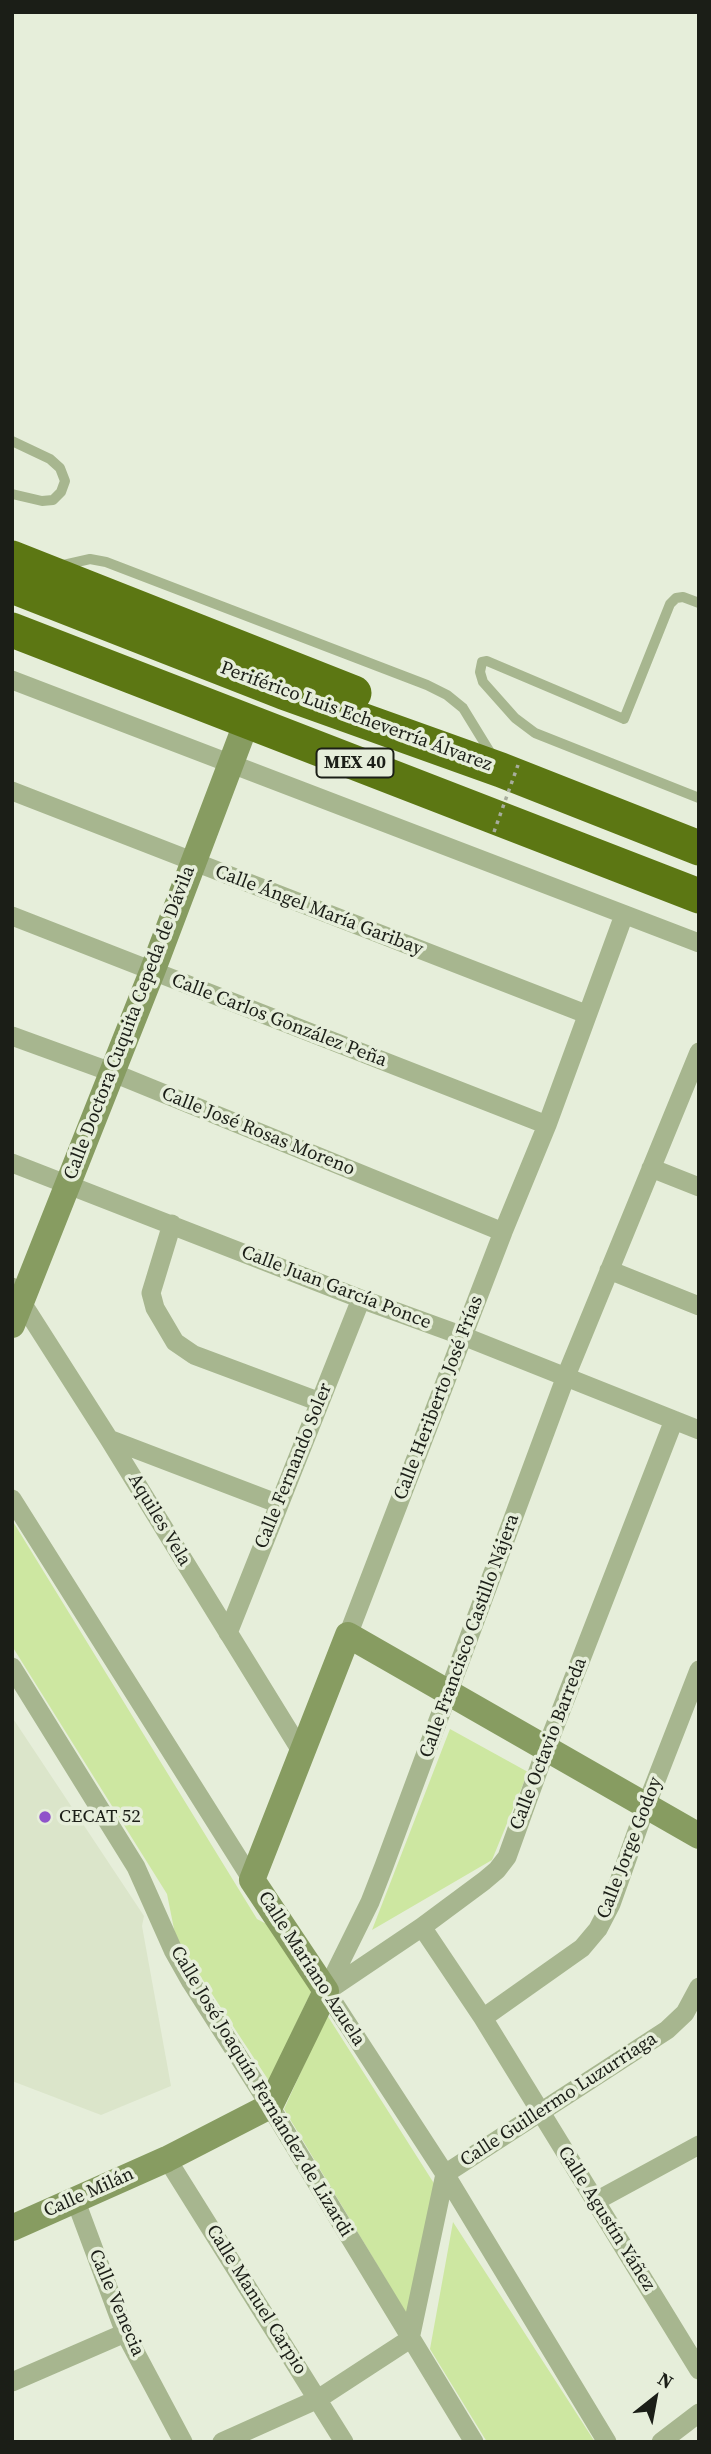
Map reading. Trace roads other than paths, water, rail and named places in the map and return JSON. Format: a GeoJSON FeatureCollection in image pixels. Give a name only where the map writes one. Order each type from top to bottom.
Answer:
{"type":"FeatureCollection","features":[{"type":"Feature","properties":{"kind":"highway"},"geometry":{"type":"LineString","coordinates":[[28,564],[463,737],[509,767]]}},
{"type":"Feature","properties":{"kind":"highway","name":"Periférico Luis Echeverría Álvarez"},"geometry":{"type":"LineString","coordinates":[[12,586],[283,692],[509,767],[699,848]]}},
{"type":"Feature","properties":{"kind":"highway","name":"Periférico Luis Echeverría Álvarez"},"geometry":{"type":"LineString","coordinates":[[12,630],[699,896]]}},
{"type":"Feature","properties":{"kind":"street"},"geometry":{"type":"LineString","coordinates":[[12,680],[699,943]]}},
{"type":"Feature","properties":{"kind":"street","name":"Calle Doctora Cuquita Cepeda de Dávila"},"geometry":{"type":"LineString","coordinates":[[15,1305],[68,1184],[247,721]]}},
{"type":"Feature","properties":{"kind":"street","name":"Calle Ángel María Garibay"},"geometry":{"type":"LineString","coordinates":[[12,791],[586,1014]]}},
{"type":"Feature","properties":{"kind":"street","name":"Calle Heriberto José Frías"},"geometry":{"type":"LineString","coordinates":[[252,1880],[303,1754],[503,1231],[547,1125],[624,915]]}},
{"type":"Feature","properties":{"kind":"street","name":"Calle Carlos González Peña"},"geometry":{"type":"LineString","coordinates":[[12,916],[547,1125]]}},
{"type":"Feature","properties":{"kind":"street","name":"Calle José Rosas Moreno"},"geometry":{"type":"LineString","coordinates":[[12,1036],[111,1072],[503,1231]]}},
{"type":"Feature","properties":{"kind":"street","name":"Calle Francisco Castillo Nájera"},"geometry":{"type":"LineString","coordinates":[[270,2106],[370,1902],[566,1376],[698,1057]]}},
{"type":"Feature","properties":{"kind":"street","name":"Calle Juan García Ponce"},"geometry":{"type":"LineString","coordinates":[[12,1163],[566,1376],[699,1430]]}},
{"type":"Feature","properties":{"kind":"street"},"geometry":{"type":"LineString","coordinates":[[651,1168],[699,1187]]}},
{"type":"Feature","properties":{"kind":"street"},"geometry":{"type":"LineString","coordinates":[[172,1224],[151,1293],[155,1308],[175,1342],[194,1355],[320,1402]]}},
{"type":"Feature","properties":{"kind":"street"},"geometry":{"type":"LineString","coordinates":[[608,1270],[699,1306]]}},
{"type":"Feature","properties":{"kind":"street","name":"Calle Fernando Soler"},"geometry":{"type":"LineString","coordinates":[[228,1633],[361,1299]]}},
{"type":"Feature","properties":{"kind":"street","name":"Aquiles Vela"},"geometry":{"type":"LineString","coordinates":[[15,1305],[109,1438],[303,1754]]}},
{"type":"Feature","properties":{"kind":"street","name":"Calle Octavio Barreda"},"geometry":{"type":"LineString","coordinates":[[326,1991],[422,1927],[484,1881],[507,1857],[546,1749],[674,1420]]}},
{"type":"Feature","properties":{"kind":"street"},"geometry":{"type":"LineString","coordinates":[[109,1438],[279,1504]]}},
{"type":"Feature","properties":{"kind":"street","name":"Calle Mariano Azuela"},"geometry":{"type":"LineString","coordinates":[[12,1499],[252,1880],[445,2174],[607,2442]]}},
{"type":"Feature","properties":{"kind":"street"},"geometry":{"type":"LineString","coordinates":[[348,1635],[699,1836]]}},
{"type":"Feature","properties":{"kind":"street","name":"Calle José Joaquín Fernández de Lizardi"},"geometry":{"type":"LineString","coordinates":[[12,1667],[136,1867],[185,1971],[474,2442]]}},
{"type":"Feature","properties":{"kind":"street","name":"Calle Jorge Godoy"},"geometry":{"type":"LineString","coordinates":[[483,2018],[582,1948],[598,1929],[611,1904],[699,1670]]}},
{"type":"Feature","properties":{"kind":"street","name":"Calle Agustín Yáñez"},"geometry":{"type":"LineString","coordinates":[[422,1927],[483,2018],[699,2370]]}},
{"type":"Feature","properties":{"kind":"street","name":"Calle Guillermo Luzurriaga"},"geometry":{"type":"LineString","coordinates":[[410,2339],[445,2174],[667,2030],[685,2013],[699,1987]]}},
{"type":"Feature","properties":{"kind":"street"},"geometry":{"type":"LineString","coordinates":[[167,2159],[270,2106]]}},
{"type":"Feature","properties":{"kind":"street"},"geometry":{"type":"LineString","coordinates":[[596,2201],[697,2151]]}},
{"type":"Feature","properties":{"kind":"street","name":"Calle Milán"},"geometry":{"type":"LineString","coordinates":[[12,2228],[167,2159]]}},
{"type":"Feature","properties":{"kind":"street","name":"Calle Manuel Carpio"},"geometry":{"type":"LineString","coordinates":[[167,2159],[344,2442]]}},
{"type":"Feature","properties":{"kind":"street","name":"Calle Venecia"},"geometry":{"type":"LineString","coordinates":[[75,2199],[125,2333],[183,2442]]}},
{"type":"Feature","properties":{"kind":"street"},"geometry":{"type":"LineString","coordinates":[[12,2382],[125,2333]]}},
{"type":"Feature","properties":{"kind":"street"},"geometry":{"type":"LineString","coordinates":[[222,2442],[318,2399],[410,2339]]}},
{"type":"Feature","properties":{"kind":"street"},"geometry":{"type":"LineString","coordinates":[[661,2442],[699,2413]]}},
{"type":"Feature","properties":{"kind":"lane"},"geometry":{"type":"LineString","coordinates":[[12,441],[50,459],[60,468],[65,481],[61,492],[53,500],[42,501],[12,494]]}},
{"type":"Feature","properties":{"kind":"lane"},"geometry":{"type":"LineString","coordinates":[[699,603],[683,597],[676,598],[670,604],[624,719],[487,661],[482,662],[480,671],[483,682],[515,718],[535,733],[699,798]]}},
{"type":"Feature","properties":{"kind":"place","name":"CECAT 52"},"geometry":{"type":"Point","coordinates":[45,1817]}}]}
